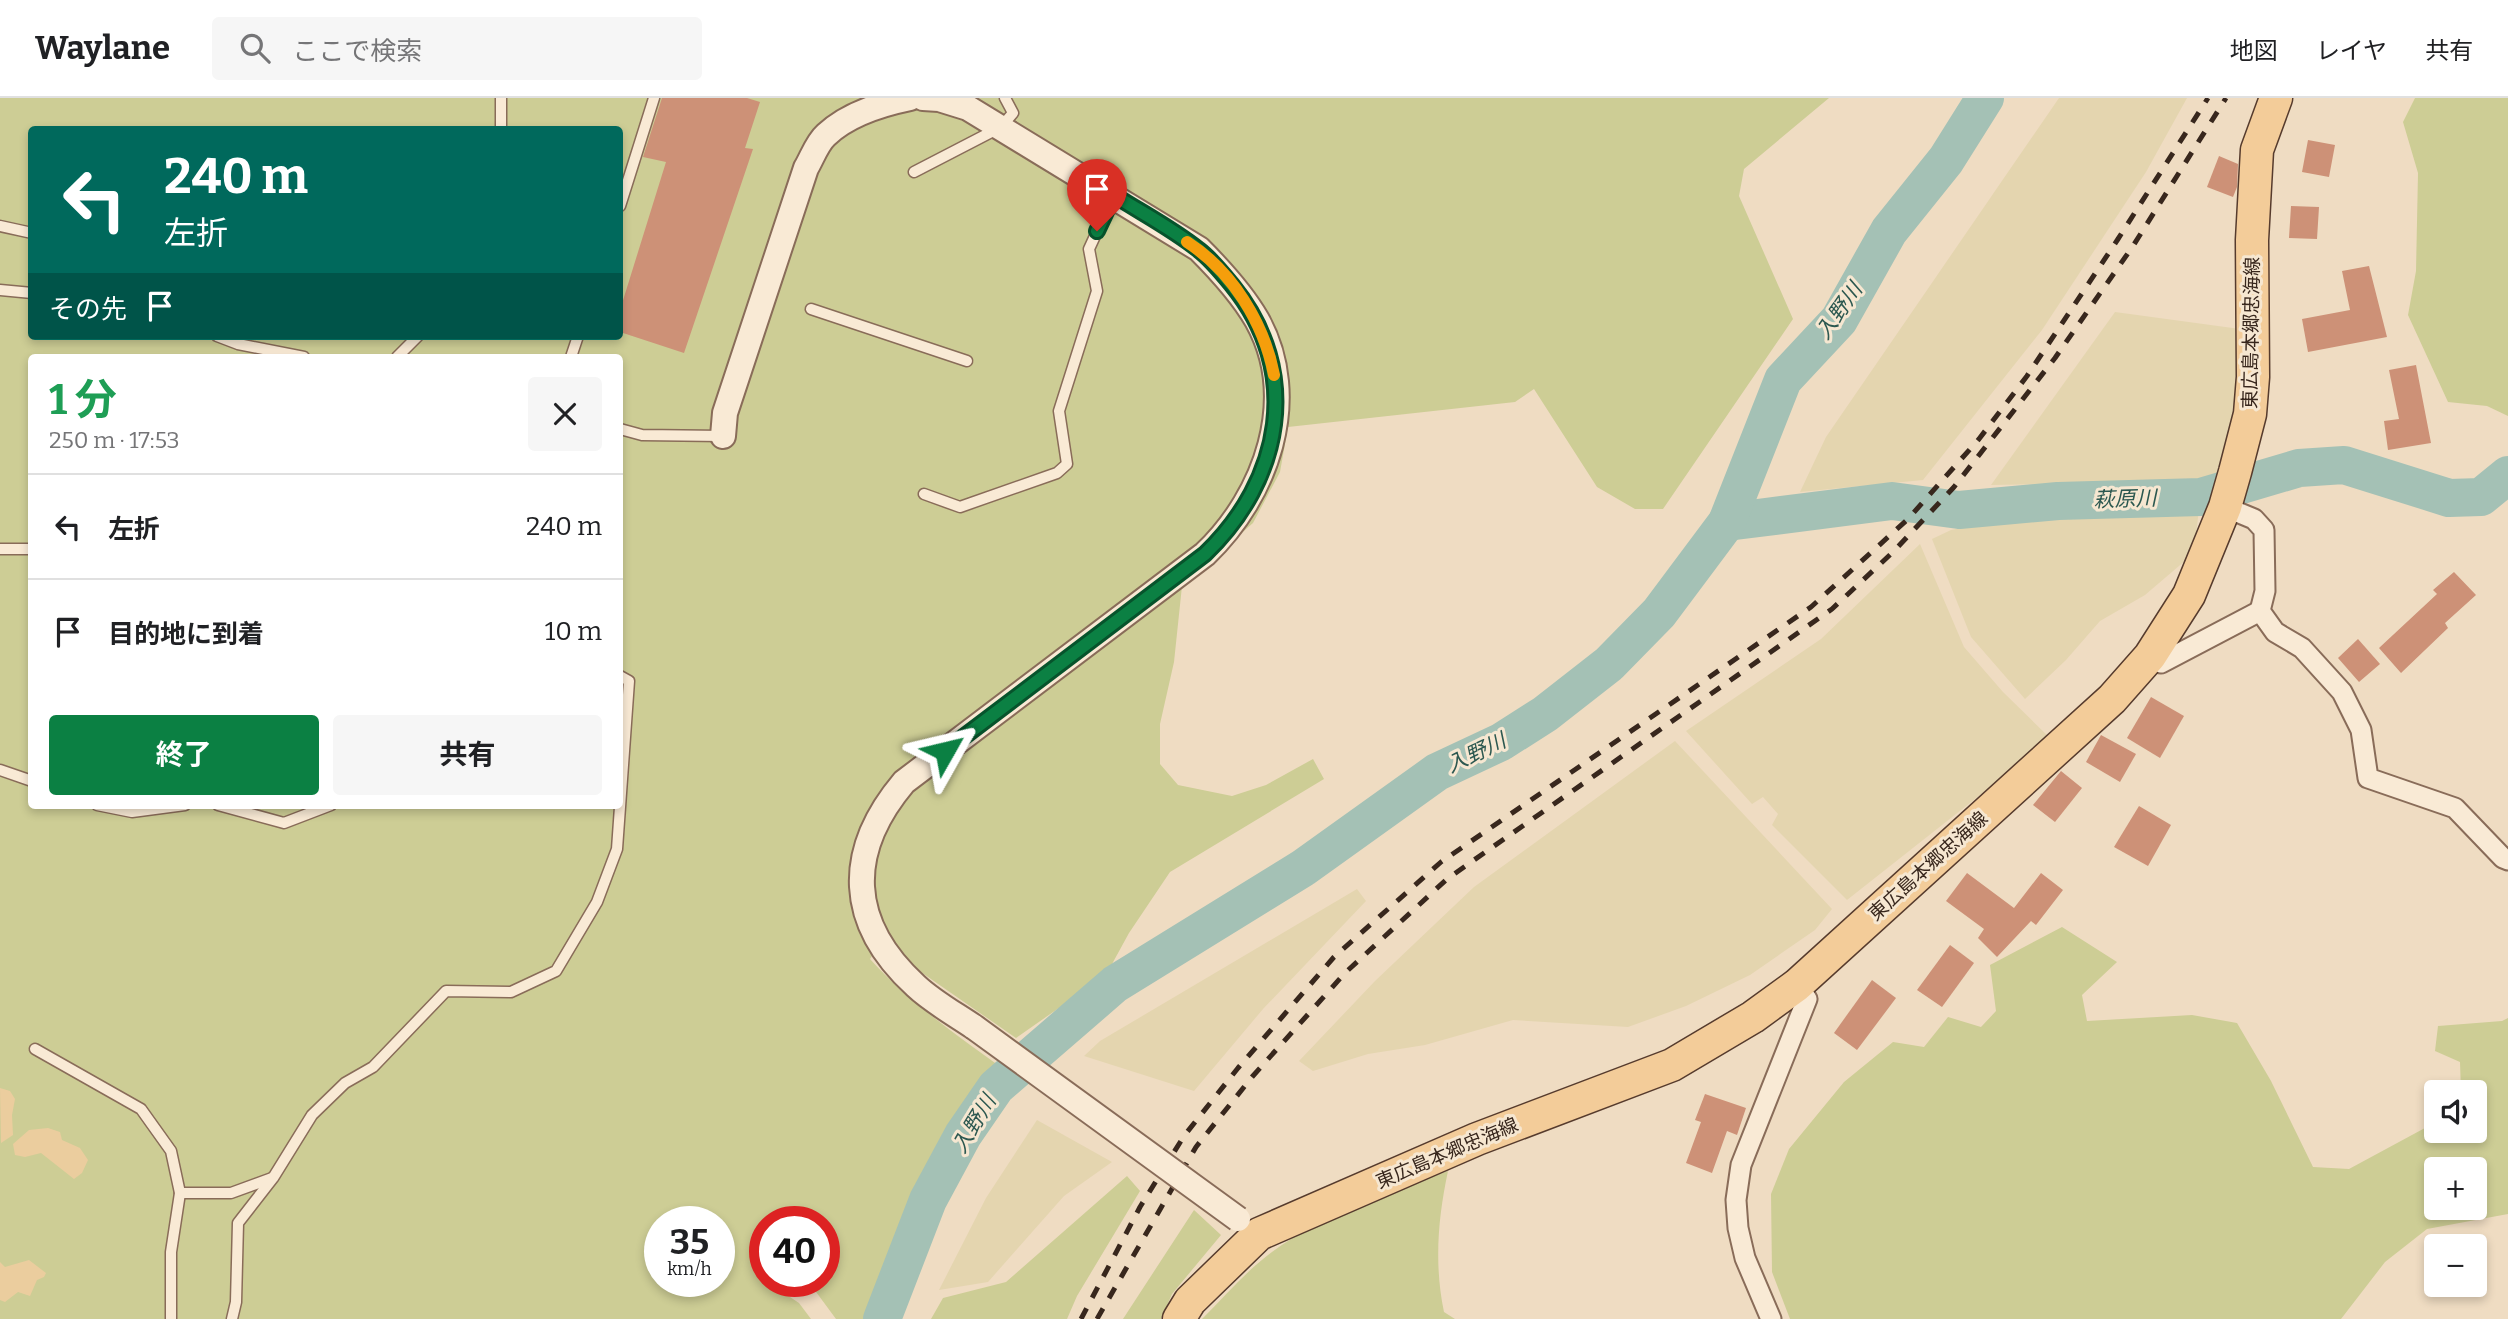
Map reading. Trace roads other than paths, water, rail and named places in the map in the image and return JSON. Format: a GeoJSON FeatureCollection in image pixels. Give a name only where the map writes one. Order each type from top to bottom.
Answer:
{"type":"FeatureCollection","features":[{"type":"Feature","properties":{"kind":"main road","name":"東広島本郷忠海線"},"geometry":{"type":"LineString","coordinates":[[1179,1319],[1248,1227],[1672,1065],[1753,1017],[1797,985],[2112,699],[2150,656],[2189,596],[2225,507],[2235,472],[2250,414],[2253,377],[2252,240],[2257,150],[2276,98]]}},
{"type":"Feature","properties":{"kind":"street"},"geometry":{"type":"LineString","coordinates":[[723,436],[725,412],[806,167],[824,136],[851,118],[886,103],[910,98]]}},
{"type":"Feature","properties":{"kind":"street"},"geometry":{"type":"LineString","coordinates":[[934,98],[968,108],[1199,249],[1237,292],[1256,320],[1268,346],[1274,374],[1276,413],[1261,474],[1250,499],[1227,533],[1205,554],[904,782],[889,800],[874,825],[864,851],[860,885],[869,921],[887,954],[916,987],[1248,1227]]}},
{"type":"Feature","properties":{"kind":"street"},"geometry":{"type":"LineString","coordinates":[[2150,656],[2161,663],[2260,611],[2265,591],[2264,530],[2254,519],[2225,507]]}},
{"type":"Feature","properties":{"kind":"street"},"geometry":{"type":"LineString","coordinates":[[2260,611],[2275,632],[2302,648],[2343,692],[2361,730],[2368,778],[2455,808],[2508,860]]}},
{"type":"Feature","properties":{"kind":"street"},"geometry":{"type":"LineString","coordinates":[[1771,1319],[1745,1258],[1738,1228],[1736,1200],[1741,1165],[1808,999],[1797,985]]}},
{"type":"Feature","properties":{"kind":"lane"},"geometry":{"type":"LineString","coordinates":[[501,98],[502,126]]}},
{"type":"Feature","properties":{"kind":"lane"},"geometry":{"type":"LineString","coordinates":[[623,196],[654,98]]}},
{"type":"Feature","properties":{"kind":"lane"},"geometry":{"type":"LineString","coordinates":[[914,172],[1001,127],[1013,113],[1005,98]]}},
{"type":"Feature","properties":{"kind":"lane"},"geometry":{"type":"LineString","coordinates":[[924,494],[960,507],[1057,473],[1067,464],[1059,411],[1097,291],[1089,249],[1114,195]]}},
{"type":"Feature","properties":{"kind":"lane"},"geometry":{"type":"LineString","coordinates":[[0,226],[28,232]]}},
{"type":"Feature","properties":{"kind":"lane"},"geometry":{"type":"LineString","coordinates":[[0,290],[28,293]]}},
{"type":"Feature","properties":{"kind":"lane"},"geometry":{"type":"LineString","coordinates":[[811,309],[967,361]]}},
{"type":"Feature","properties":{"kind":"lane"},"geometry":{"type":"LineString","coordinates":[[228,340],[289,354]]}},
{"type":"Feature","properties":{"kind":"lane"},"geometry":{"type":"LineString","coordinates":[[400,354],[414,340]]}},
{"type":"Feature","properties":{"kind":"lane"},"geometry":{"type":"LineString","coordinates":[[623,430],[642,435],[723,436]]}},
{"type":"Feature","properties":{"kind":"lane"},"geometry":{"type":"LineString","coordinates":[[0,548],[28,549]]}},
{"type":"Feature","properties":{"kind":"lane"},"geometry":{"type":"LineString","coordinates":[[623,678],[629,681],[623,765]]}},
{"type":"Feature","properties":{"kind":"lane"},"geometry":{"type":"LineString","coordinates":[[0,770],[28,780]]}},
{"type":"Feature","properties":{"kind":"lane"},"geometry":{"type":"LineString","coordinates":[[120,809],[150,809]]}},
{"type":"Feature","properties":{"kind":"lane"},"geometry":{"type":"LineString","coordinates":[[233,809],[284,823],[321,809]]}},
{"type":"Feature","properties":{"kind":"lane"},"geometry":{"type":"LineString","coordinates":[[232,1319],[236,1301],[238,1223],[273,1178],[312,1115],[345,1083],[373,1067],[446,991],[511,992],[556,971],[597,902],[617,849],[620,809]]}},
{"type":"Feature","properties":{"kind":"lane"},"geometry":{"type":"LineString","coordinates":[[36,1049],[141,1109],[171,1151],[180,1193],[171,1252],[171,1319]]}},
{"type":"Feature","properties":{"kind":"lane"},"geometry":{"type":"LineString","coordinates":[[180,1193],[232,1193],[273,1178]]}},
{"type":"Feature","properties":{"kind":"waterway","name":"入野川"},"geometry":{"type":"LineString","coordinates":[[882,1319],[928,1200],[963,1135],[996,1087],[1115,984],[1303,868],[1437,772],[1501,742],[1545,714],[1609,664],[1659,613],[1727,522],[1783,380],[1839,320],[1889,231],[1946,160],[1985,98]]}},
{"type":"Feature","properties":{"kind":"waterway","name":"萩原川"},"geometry":{"type":"LineString","coordinates":[[1727,522],[1892,501],[1959,510],[2058,501],[2201,497],[2299,468],[2344,465],[2449,498],[2481,497],[2508,475]]}},
{"type":"Feature","properties":{"kind":"railway"},"geometry":{"type":"LineString","coordinates":[[1081,1319],[1140,1207],[1184,1136],[1238,1068],[1334,957],[1441,862],[1811,607],[1908,519],[1979,439],[2027,376],[2208,98]]}},
{"type":"Feature","properties":{"kind":"railway"},"geometry":{"type":"LineString","coordinates":[[1097,1319],[1196,1147],[1252,1077],[1345,973],[1447,879],[1832,609],[1893,552],[1954,487],[2055,358],[2133,246],[2226,98]]}}]}
